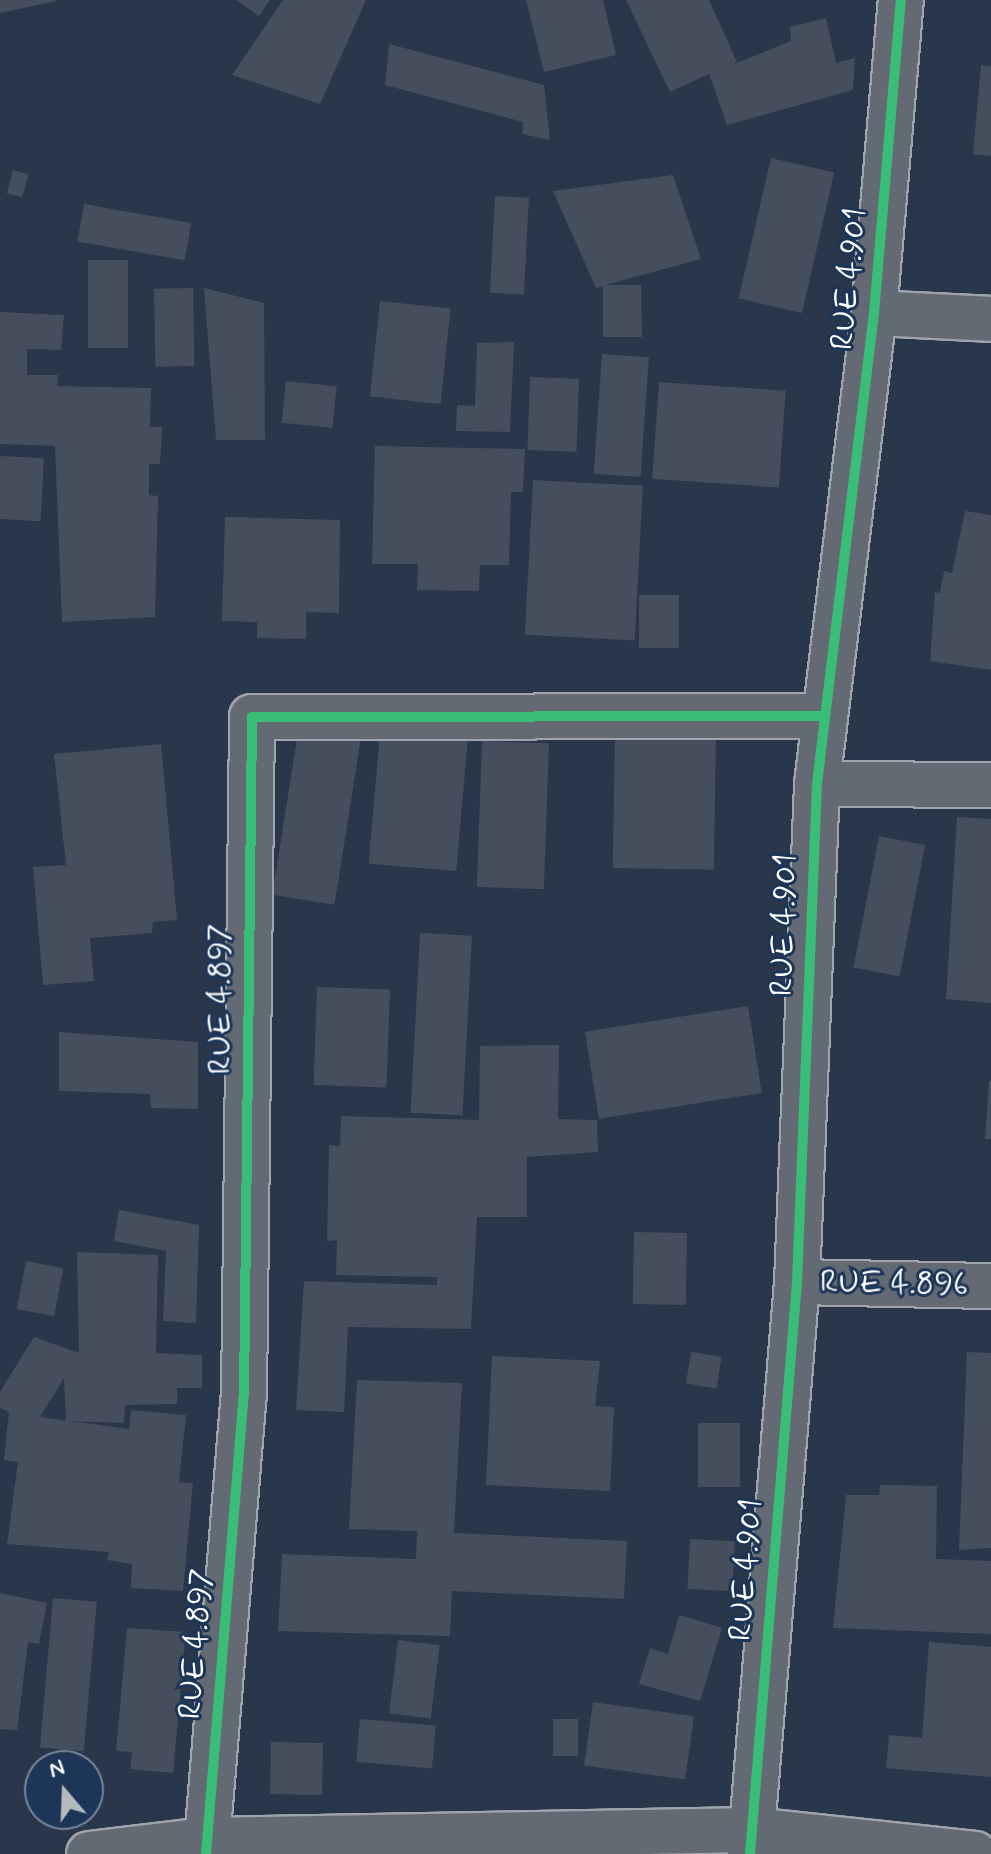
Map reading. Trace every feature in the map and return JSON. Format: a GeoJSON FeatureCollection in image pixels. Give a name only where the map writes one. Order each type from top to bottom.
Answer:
{"type":"FeatureCollection","features":[{"type":"Feature","properties":{"kind":"street","name":"RUE 4.901"},"geometry":{"type":"LineString","coordinates":[[750,1842],[797,1282],[817,784],[874,313],[901,0]]}},
{"type":"Feature","properties":{"kind":"street"},"geometry":{"type":"LineString","coordinates":[[874,313],[991,319]]}},
{"type":"Feature","properties":{"kind":"street","name":"RUE 4.897"},"geometry":{"type":"LineString","coordinates":[[206,1847],[244,1395],[252,717],[825,716]]}},
{"type":"Feature","properties":{"kind":"street"},"geometry":{"type":"LineString","coordinates":[[817,784],[991,785]]}},
{"type":"Feature","properties":{"kind":"street","name":"RUE 4.896"},"geometry":{"type":"LineString","coordinates":[[797,1282],[991,1286]]}},
{"type":"Feature","properties":{"kind":"street"},"geometry":{"type":"LineString","coordinates":[[89,1854],[206,1847],[750,1842],[975,1854]]}},
{"type":"Feature","properties":{"kind":"building"},"geometry":{"type":"Polygon","coordinates":[[[0,0],[56,0],[56,1],[0,13],[0,0]]]}},
{"type":"Feature","properties":{"kind":"building"},"geometry":{"type":"Polygon","coordinates":[[[236,0],[270,0],[259,16],[236,0]]]}},
{"type":"Feature","properties":{"kind":"building"},"geometry":{"type":"Polygon","coordinates":[[[283,0],[366,0],[320,104],[232,75],[283,0]]]}},
{"type":"Feature","properties":{"kind":"building"},"geometry":{"type":"Polygon","coordinates":[[[526,0],[603,0],[616,55],[544,72],[526,0]]]}},
{"type":"Feature","properties":{"kind":"building"},"geometry":{"type":"Polygon","coordinates":[[[626,0],[709,0],[737,62],[729,66],[791,41],[790,27],[826,18],[836,63],[855,58],[853,90],[727,125],[709,74],[670,92],[626,0]]]}},
{"type":"Feature","properties":{"kind":"building"},"geometry":{"type":"Polygon","coordinates":[[[389,44],[544,85],[550,140],[522,134],[523,122],[385,85],[389,44]]]}},
{"type":"Feature","properties":{"kind":"building"},"geometry":{"type":"Polygon","coordinates":[[[981,65],[991,66],[991,156],[973,154],[981,65]]]}},
{"type":"Feature","properties":{"kind":"building"},"geometry":{"type":"Polygon","coordinates":[[[771,158],[834,173],[802,313],[739,298],[771,158]]]}},
{"type":"Feature","properties":{"kind":"building"},"geometry":{"type":"Polygon","coordinates":[[[13,170],[28,174],[22,197],[7,193],[13,170]]]}},
{"type":"Feature","properties":{"kind":"building"},"geometry":{"type":"Polygon","coordinates":[[[673,175],[701,259],[605,285],[641,285],[642,337],[603,337],[603,286],[596,288],[553,191],[673,175]]]}},
{"type":"Feature","properties":{"kind":"building"},"geometry":{"type":"Polygon","coordinates":[[[495,196],[529,198],[524,295],[490,293],[495,196]]]}},
{"type":"Feature","properties":{"kind":"building"},"geometry":{"type":"Polygon","coordinates":[[[84,204],[191,223],[185,260],[77,241],[84,204]]]}},
{"type":"Feature","properties":{"kind":"building"},"geometry":{"type":"Polygon","coordinates":[[[88,260],[128,260],[128,348],[88,348],[88,260]]]}},
{"type":"Feature","properties":{"kind":"building"},"geometry":{"type":"Polygon","coordinates":[[[193,288],[194,366],[155,367],[154,289],[193,288]]]}},
{"type":"Feature","properties":{"kind":"building"},"geometry":{"type":"Polygon","coordinates":[[[204,288],[264,303],[265,440],[216,440],[204,288]]]}},
{"type":"Feature","properties":{"kind":"building"},"geometry":{"type":"Polygon","coordinates":[[[380,301],[451,308],[441,404],[370,396],[380,301]]]}},
{"type":"Feature","properties":{"kind":"building"},"geometry":{"type":"Polygon","coordinates":[[[0,312],[64,315],[61,350],[27,349],[27,375],[58,375],[57,386],[151,388],[150,427],[162,427],[160,464],[149,464],[149,495],[158,496],[155,617],[62,622],[55,446],[0,444],[0,312]]]}},
{"type":"Feature","properties":{"kind":"building"},"geometry":{"type":"Polygon","coordinates":[[[514,342],[510,432],[456,431],[457,405],[475,406],[477,343],[514,342]]]}},
{"type":"Feature","properties":{"kind":"building"},"geometry":{"type":"Polygon","coordinates":[[[602,354],[649,357],[641,477],[594,474],[602,354]]]}},
{"type":"Feature","properties":{"kind":"building"},"geometry":{"type":"Polygon","coordinates":[[[530,377],[579,379],[576,452],[527,450],[530,377]]]}},
{"type":"Feature","properties":{"kind":"building"},"geometry":{"type":"Polygon","coordinates":[[[286,381],[337,386],[332,428],[282,423],[286,381]]]}},
{"type":"Feature","properties":{"kind":"building"},"geometry":{"type":"Polygon","coordinates":[[[659,382],[786,391],[779,488],[652,479],[659,382]]]}},
{"type":"Feature","properties":{"kind":"building"},"geometry":{"type":"Polygon","coordinates":[[[375,446],[525,449],[523,492],[511,492],[509,565],[480,565],[479,591],[417,590],[418,564],[372,564],[375,446]]]}},
{"type":"Feature","properties":{"kind":"building"},"geometry":{"type":"Polygon","coordinates":[[[0,456],[44,458],[41,521],[0,519],[0,456]]]}},
{"type":"Feature","properties":{"kind":"building"},"geometry":{"type":"Polygon","coordinates":[[[533,480],[643,486],[635,641],[525,635],[533,480]]]}},
{"type":"Feature","properties":{"kind":"building"},"geometry":{"type":"Polygon","coordinates":[[[965,511],[991,515],[991,670],[930,661],[935,592],[940,593],[944,571],[952,573],[965,511]]]}},
{"type":"Feature","properties":{"kind":"building"},"geometry":{"type":"Polygon","coordinates":[[[225,517],[340,520],[339,613],[306,612],[306,639],[257,638],[257,622],[222,621],[225,517]]]}},
{"type":"Feature","properties":{"kind":"building"},"geometry":{"type":"Polygon","coordinates":[[[639,595],[679,595],[679,648],[639,648],[639,595]]]}},
{"type":"Feature","properties":{"kind":"building"},"geometry":{"type":"Polygon","coordinates":[[[300,720],[362,730],[335,905],[272,895],[300,720]]]}},
{"type":"Feature","properties":{"kind":"building"},"geometry":{"type":"Polygon","coordinates":[[[380,733],[468,741],[456,871],[369,864],[380,733]]]}},
{"type":"Feature","properties":{"kind":"building"},"geometry":{"type":"Polygon","coordinates":[[[615,738],[716,740],[714,870],[613,868],[615,738]]]}},
{"type":"Feature","properties":{"kind":"building"},"geometry":{"type":"Polygon","coordinates":[[[482,741],[549,743],[544,889],[477,887],[482,741]]]}},
{"type":"Feature","properties":{"kind":"building"},"geometry":{"type":"Polygon","coordinates":[[[161,744],[177,920],[153,922],[152,933],[90,938],[94,981],[43,985],[33,867],[66,865],[54,754],[161,744]]]}},
{"type":"Feature","properties":{"kind":"building"},"geometry":{"type":"Polygon","coordinates":[[[957,817],[991,819],[991,1003],[946,999],[957,817]]]}},
{"type":"Feature","properties":{"kind":"building"},"geometry":{"type":"Polygon","coordinates":[[[879,836],[925,845],[900,977],[853,968],[879,836]]]}},
{"type":"Feature","properties":{"kind":"building"},"geometry":{"type":"Polygon","coordinates":[[[420,933],[472,936],[463,1115],[411,1113],[420,933]]]}},
{"type":"Feature","properties":{"kind":"building"},"geometry":{"type":"Polygon","coordinates":[[[317,987],[390,990],[387,1087],[314,1085],[317,987]]]}},
{"type":"Feature","properties":{"kind":"building"},"geometry":{"type":"Polygon","coordinates":[[[748,1006],[762,1093],[599,1119],[585,1032],[748,1006]]]}},
{"type":"Feature","properties":{"kind":"building"},"geometry":{"type":"Polygon","coordinates":[[[59,1032],[198,1042],[198,1109],[151,1108],[150,1094],[59,1091],[59,1032]]]}},
{"type":"Feature","properties":{"kind":"building"},"geometry":{"type":"Polygon","coordinates":[[[559,1045],[558,1119],[597,1120],[598,1152],[527,1157],[527,1217],[477,1217],[471,1329],[348,1327],[344,1412],[296,1410],[304,1281],[437,1285],[437,1277],[336,1275],[337,1240],[327,1241],[329,1145],[340,1146],[341,1116],[479,1120],[480,1046],[559,1045]]]}},
{"type":"Feature","properties":{"kind":"building"},"geometry":{"type":"Polygon","coordinates":[[[989,1081],[991,1139],[985,1139],[989,1081]]]}},
{"type":"Feature","properties":{"kind":"building"},"geometry":{"type":"Polygon","coordinates":[[[119,1210],[199,1225],[196,1323],[163,1321],[166,1251],[114,1241],[119,1210]]]}},
{"type":"Feature","properties":{"kind":"building"},"geometry":{"type":"Polygon","coordinates":[[[634,1232],[687,1233],[686,1305],[633,1304],[634,1232]]]}},
{"type":"Feature","properties":{"kind":"building"},"geometry":{"type":"Polygon","coordinates":[[[77,1252],[158,1255],[156,1353],[202,1355],[202,1388],[177,1388],[177,1404],[125,1405],[124,1423],[71,1421],[129,1429],[131,1410],[186,1415],[179,1482],[193,1483],[183,1591],[131,1588],[132,1564],[107,1560],[109,1552],[7,1544],[18,1462],[4,1460],[9,1412],[0,1408],[0,1392],[34,1337],[79,1353],[77,1252]],[[64,1378],[40,1417],[66,1421],[64,1378]]]}},
{"type":"Feature","properties":{"kind":"building"},"geometry":{"type":"Polygon","coordinates":[[[26,1261],[63,1268],[54,1316],[17,1309],[26,1261]]]}},
{"type":"Feature","properties":{"kind":"building"},"geometry":{"type":"Polygon","coordinates":[[[691,1352],[722,1357],[717,1388],[686,1384],[691,1352]]]}},
{"type":"Feature","properties":{"kind":"building"},"geometry":{"type":"Polygon","coordinates":[[[967,1352],[991,1353],[991,1548],[959,1550],[967,1352]]]}},
{"type":"Feature","properties":{"kind":"building"},"geometry":{"type":"Polygon","coordinates":[[[492,1356],[600,1361],[595,1406],[614,1407],[610,1491],[486,1485],[492,1356]]]}},
{"type":"Feature","properties":{"kind":"building"},"geometry":{"type":"Polygon","coordinates":[[[357,1380],[462,1383],[454,1533],[627,1541],[624,1599],[452,1591],[450,1636],[278,1631],[282,1554],[416,1559],[417,1531],[349,1529],[357,1380]]]}},
{"type":"Feature","properties":{"kind":"building"},"geometry":{"type":"Polygon","coordinates":[[[698,1423],[740,1423],[740,1487],[698,1487],[698,1423]]]}},
{"type":"Feature","properties":{"kind":"building"},"geometry":{"type":"Polygon","coordinates":[[[880,1485],[937,1486],[936,1559],[991,1561],[991,1634],[833,1628],[846,1495],[879,1495],[880,1485]]]}},
{"type":"Feature","properties":{"kind":"building"},"geometry":{"type":"Polygon","coordinates":[[[690,1539],[735,1541],[732,1591],[687,1589],[690,1539]]]}},
{"type":"Feature","properties":{"kind":"building"},"geometry":{"type":"Polygon","coordinates":[[[0,1593],[47,1603],[39,1644],[28,1642],[17,1730],[0,1729],[0,1593]]]}},
{"type":"Feature","properties":{"kind":"building"},"geometry":{"type":"Polygon","coordinates":[[[53,1598],[97,1602],[84,1750],[40,1747],[53,1598]]]}},
{"type":"Feature","properties":{"kind":"building"},"geometry":{"type":"Polygon","coordinates":[[[679,1615],[722,1628],[700,1701],[639,1684],[650,1648],[668,1654],[679,1615]]]}},
{"type":"Feature","properties":{"kind":"building"},"geometry":{"type":"Polygon","coordinates":[[[127,1628],[186,1632],[173,1773],[130,1769],[132,1752],[116,1751],[127,1628]]]}},
{"type":"Feature","properties":{"kind":"building"},"geometry":{"type":"Polygon","coordinates":[[[398,1640],[440,1645],[431,1719],[389,1713],[398,1640]]]}},
{"type":"Feature","properties":{"kind":"building"},"geometry":{"type":"Polygon","coordinates":[[[929,1642],[991,1647],[991,1777],[886,1768],[889,1735],[922,1738],[929,1642]]]}},
{"type":"Feature","properties":{"kind":"building"},"geometry":{"type":"Polygon","coordinates":[[[593,1702],[694,1716],[685,1780],[584,1765],[593,1702]]]}},
{"type":"Feature","properties":{"kind":"building"},"geometry":{"type":"Polygon","coordinates":[[[360,1719],[436,1726],[432,1768],[356,1762],[360,1719]]]}},
{"type":"Feature","properties":{"kind":"building"},"geometry":{"type":"Polygon","coordinates":[[[553,1719],[578,1719],[578,1756],[553,1756],[553,1719]]]}},
{"type":"Feature","properties":{"kind":"building"},"geometry":{"type":"Polygon","coordinates":[[[271,1742],[323,1743],[322,1795],[270,1794],[271,1742]]]}},
{"type":"Feature","properties":{"kind":"cycle path"},"geometry":{"type":"LineString","coordinates":[[750,1854],[797,1282],[817,784],[874,313],[901,0]]}},
{"type":"Feature","properties":{"kind":"cycle path"},"geometry":{"type":"LineString","coordinates":[[206,1854],[244,1395],[252,717],[825,716]]}}]}
